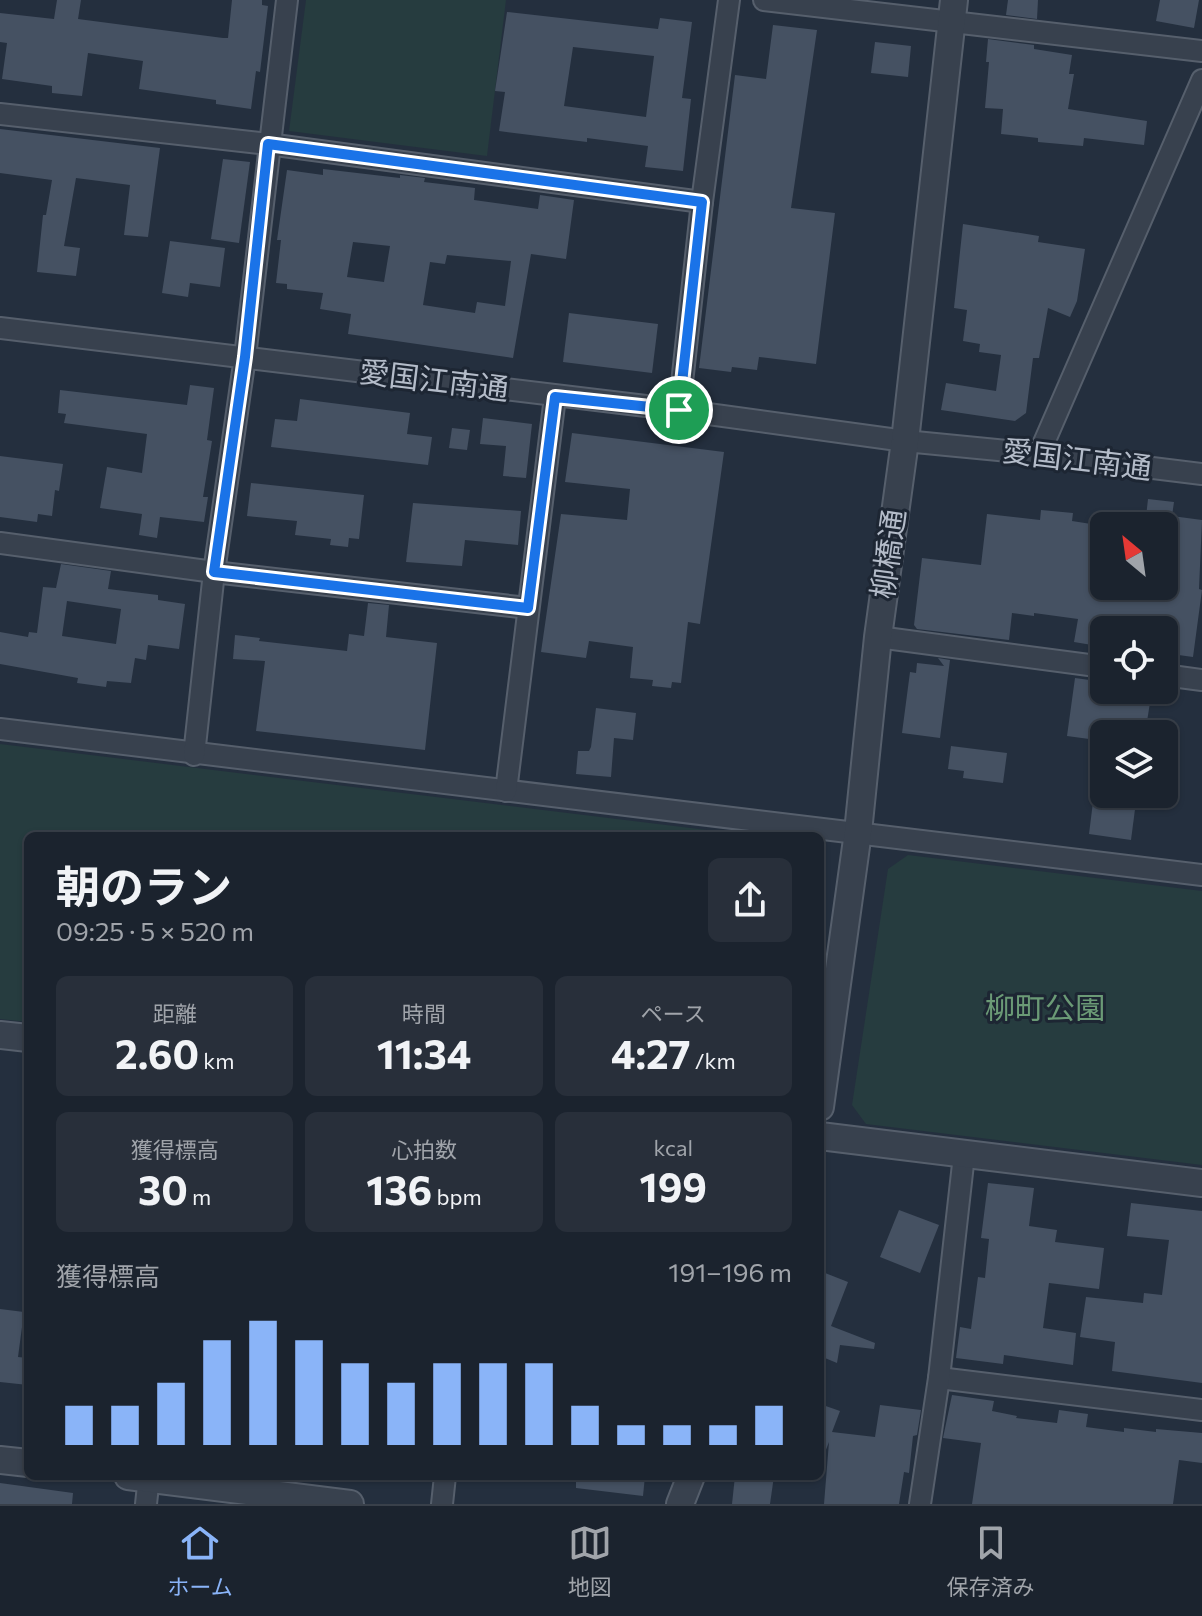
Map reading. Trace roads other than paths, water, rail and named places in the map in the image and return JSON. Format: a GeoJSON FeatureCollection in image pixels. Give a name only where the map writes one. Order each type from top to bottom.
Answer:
{"type":"FeatureCollection","features":[{"type":"Feature","properties":{"kind":"street"},"geometry":{"type":"LineString","coordinates":[[194,755],[214,572],[245,357],[287,0]]}},
{"type":"Feature","properties":{"kind":"street"},"geometry":{"type":"LineString","coordinates":[[679,410],[729,0]]}},
{"type":"Feature","properties":{"kind":"street"},"geometry":{"type":"LineString","coordinates":[[764,0],[953,12],[1202,51]]}},
{"type":"Feature","properties":{"kind":"street","name":"柳橋通"},"geometry":{"type":"LineString","coordinates":[[824,1078],[858,832],[878,637],[905,441],[953,12]]}},
{"type":"Feature","properties":{"kind":"street"},"geometry":{"type":"LineString","coordinates":[[1039,454],[1202,80]]}},
{"type":"Feature","properties":{"kind":"street"},"geometry":{"type":"LineString","coordinates":[[0,114],[268,144],[702,202]]}},
{"type":"Feature","properties":{"kind":"street","name":"愛国江南通"},"geometry":{"type":"LineString","coordinates":[[0,328],[679,410],[905,441],[1202,474]]}},
{"type":"Feature","properties":{"kind":"street"},"geometry":{"type":"LineString","coordinates":[[506,791],[555,397]]}},
{"type":"Feature","properties":{"kind":"street"},"geometry":{"type":"LineString","coordinates":[[0,543],[214,572],[528,608]]}},
{"type":"Feature","properties":{"kind":"street"},"geometry":{"type":"LineString","coordinates":[[878,637],[1090,665]]}},
{"type":"Feature","properties":{"kind":"street"},"geometry":{"type":"LineString","coordinates":[[1178,677],[1202,680]]}},
{"type":"Feature","properties":{"kind":"street"},"geometry":{"type":"LineString","coordinates":[[0,729],[194,755],[1202,875]]}},
{"type":"Feature","properties":{"kind":"street"},"geometry":{"type":"LineString","coordinates":[[0,1035],[24,1038]]}},
{"type":"Feature","properties":{"kind":"street"},"geometry":{"type":"LineString","coordinates":[[824,1137],[1202,1183]]}},
{"type":"Feature","properties":{"kind":"street"},"geometry":{"type":"LineString","coordinates":[[920,1504],[939,1378],[964,1155]]}},
{"type":"Feature","properties":{"kind":"street"},"geometry":{"type":"LineString","coordinates":[[939,1378],[1202,1410]]}},
{"type":"Feature","properties":{"kind":"street"},"geometry":{"type":"LineString","coordinates":[[0,1460],[24,1463]]}},
{"type":"Feature","properties":{"kind":"street"},"geometry":{"type":"LineString","coordinates":[[442,1504],[445,1480]]}},
{"type":"Feature","properties":{"kind":"street"},"geometry":{"type":"LineString","coordinates":[[680,1504],[689,1480]]}},
{"type":"Feature","properties":{"kind":"street"},"geometry":{"type":"LineString","coordinates":[[143,1484],[350,1504]]}},
{"type":"Feature","properties":{"kind":"park label","name":"柳町公園"},"geometry":{"type":"Point","coordinates":[1045,1009]}}]}
